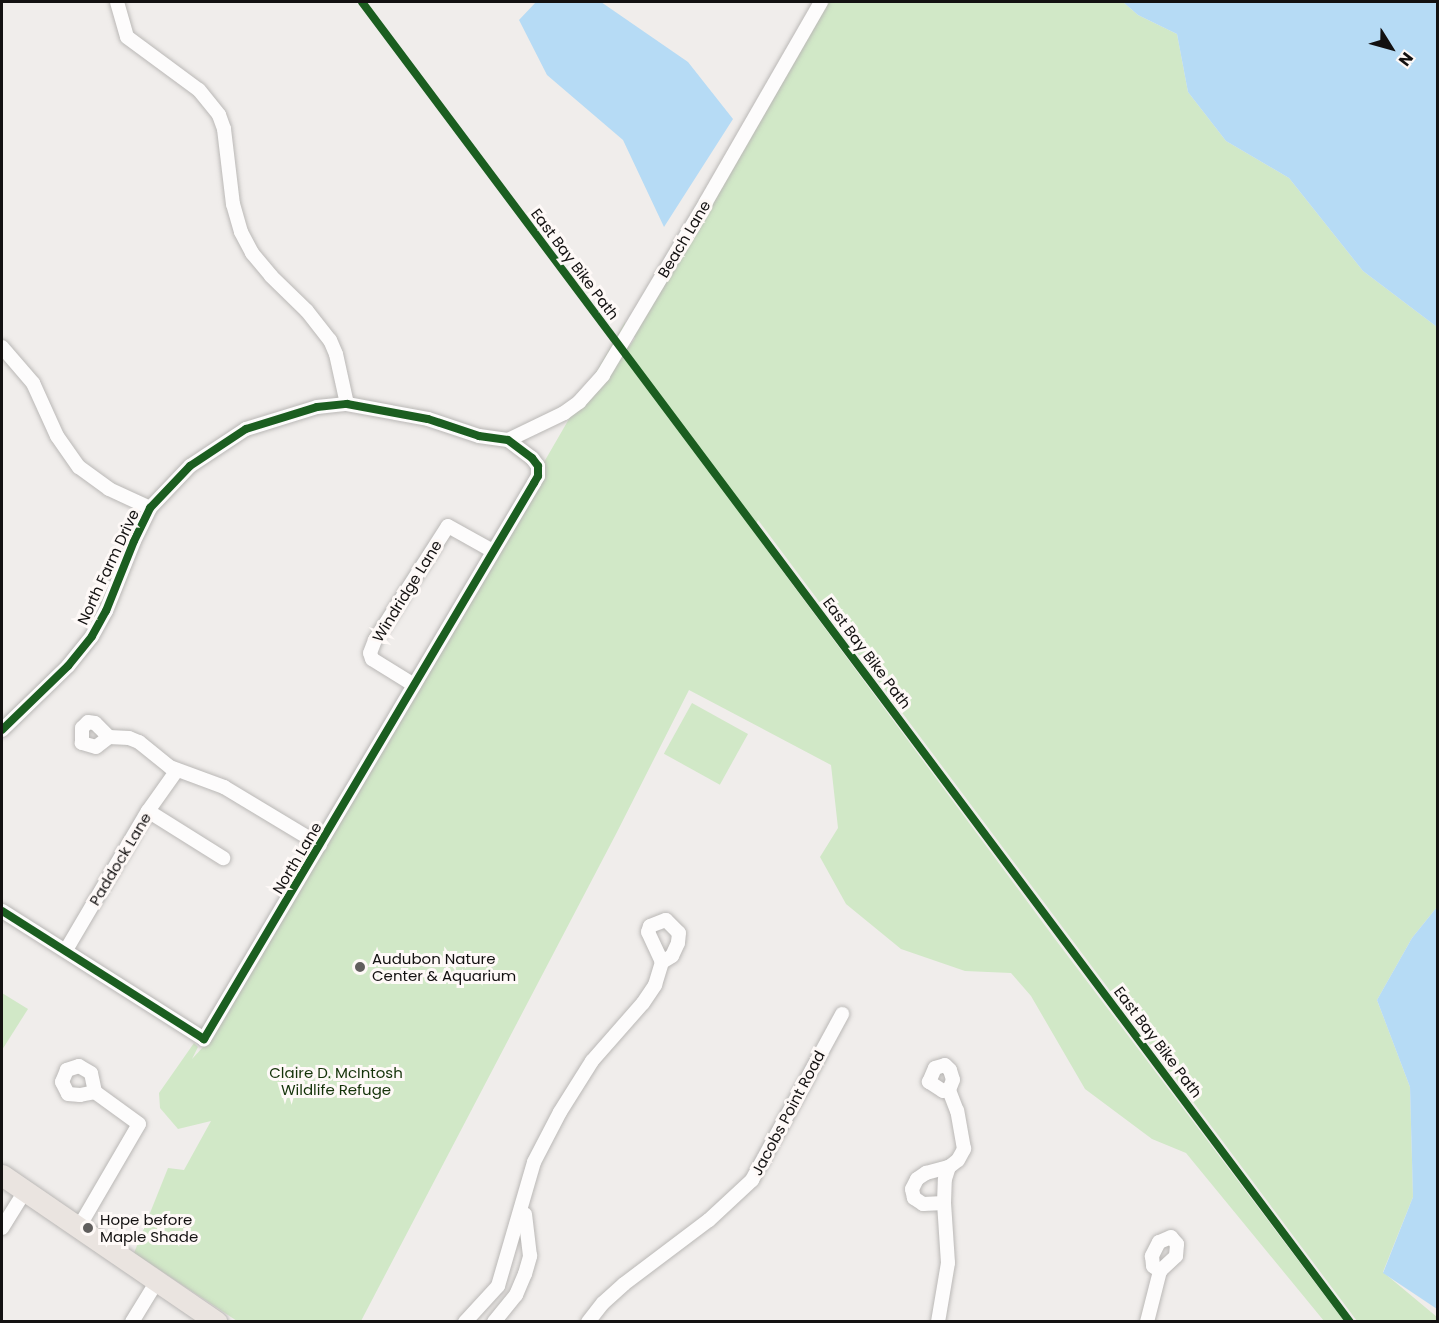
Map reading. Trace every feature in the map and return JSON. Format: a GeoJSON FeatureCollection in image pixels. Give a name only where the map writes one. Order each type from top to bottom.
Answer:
{"type":"FeatureCollection","features":[{"type":"Feature","properties":{"kind":"main road"},"geometry":{"type":"LineString","coordinates":[[2,1175],[217,1322]]}},
{"type":"Feature","properties":{"kind":"street"},"geometry":{"type":"LineString","coordinates":[[117,2],[127,37],[199,90],[219,115],[224,129],[233,204],[241,231],[252,252],[271,276],[307,311],[330,340],[336,354],[347,404]]}},
{"type":"Feature","properties":{"kind":"street","name":"Beach Lane"},"geometry":{"type":"LineString","coordinates":[[508,440],[564,413],[579,402],[603,375],[821,2]]}},
{"type":"Feature","properties":{"kind":"street"},"geometry":{"type":"LineString","coordinates":[[2,347],[33,383],[57,436],[79,467],[109,489],[150,508]]}},
{"type":"Feature","properties":{"kind":"street","name":"North Farm Drive"},"geometry":{"type":"LineString","coordinates":[[2,730],[68,666],[92,636],[106,611],[150,508],[189,466],[246,429],[317,407],[347,404],[428,419],[479,436],[508,440],[532,458],[538,466],[538,476],[534,483]]}},
{"type":"Feature","properties":{"kind":"street","name":"North Lane"},"geometry":{"type":"LineString","coordinates":[[2,911],[204,1039],[534,483]]}},
{"type":"Feature","properties":{"kind":"street","name":"Windridge Lane"},"geometry":{"type":"LineString","coordinates":[[414,685],[372,659],[370,653],[375,640],[448,526],[493,551]]}},
{"type":"Feature","properties":{"kind":"street"},"geometry":{"type":"LineString","coordinates":[[109,737],[133,740],[177,770],[224,787],[320,845]]}},
{"type":"Feature","properties":{"kind":"street","name":"Paddock Lane"},"geometry":{"type":"LineString","coordinates":[[66,950],[148,811],[177,770]]}},
{"type":"Feature","properties":{"kind":"street"},"geometry":{"type":"LineString","coordinates":[[148,811],[223,858]]}},
{"type":"Feature","properties":{"kind":"street"},"geometry":{"type":"LineString","coordinates":[[465,1322],[498,1286],[506,1265],[534,1162],[591,1061],[643,1003],[655,985],[662,962]]}},
{"type":"Feature","properties":{"kind":"street","name":"Jacobs Point Road"},"geometry":{"type":"LineString","coordinates":[[588,1322],[603,1303],[624,1284],[709,1220],[752,1180],[842,1014]]}},
{"type":"Feature","properties":{"kind":"street"},"geometry":{"type":"LineString","coordinates":[[944,1203],[923,1203],[914,1198],[912,1189],[917,1179],[926,1173],[949,1167],[958,1160],[964,1149],[957,1111],[949,1090]]}},
{"type":"Feature","properties":{"kind":"street"},"geometry":{"type":"LineString","coordinates":[[79,1227],[139,1124],[95,1092]]}},
{"type":"Feature","properties":{"kind":"street"},"geometry":{"type":"LineString","coordinates":[[938,1322],[948,1263],[944,1203],[945,1179],[949,1167]]}},
{"type":"Feature","properties":{"kind":"street"},"geometry":{"type":"LineString","coordinates":[[2,1228],[25,1191]]}},
{"type":"Feature","properties":{"kind":"street"},"geometry":{"type":"LineString","coordinates":[[494,1322],[508,1305],[525,1274],[530,1256],[525,1228],[527,1191]]}},
{"type":"Feature","properties":{"kind":"street"},"geometry":{"type":"LineString","coordinates":[[1147,1322],[1160,1271]]}},
{"type":"Feature","properties":{"kind":"street"},"geometry":{"type":"LineString","coordinates":[[132,1322],[157,1281]]}},
{"type":"Feature","properties":{"kind":"street"},"geometry":{"type":"LineString","coordinates":[[492,1294],[508,1305]]}},
{"type":"Feature","properties":{"kind":"green space","name":"Claire D. McIntosh Wildlife Refuge"},"geometry":{"type":"Polygon","coordinates":[[[827,2],[1123,2],[1138,15],[1177,34],[1188,92],[1226,141],[1289,178],[1363,271],[1437,327],[1437,907],[1412,938],[1377,1000],[1410,1087],[1413,1197],[1383,1272],[1437,1317],[1437,1321],[1357,1321],[758,520],[753,531],[1055,939],[1344,1321],[1324,1321],[1186,1153],[1152,1139],[1085,1089],[1031,996],[1011,973],[965,971],[901,949],[846,904],[820,857],[838,828],[831,765],[689,690],[361,1321],[237,1321],[134,1253],[168,1168],[184,1170],[211,1121],[178,1129],[160,1108],[159,1093],[194,1043],[198,1047],[192,1059],[203,1047],[206,1047],[625,322],[629,347],[635,338],[628,329],[827,2]]]}},
{"type":"Feature","properties":{"kind":"green space"},"geometry":{"type":"Polygon","coordinates":[[[692,703],[748,734],[720,785],[664,754],[692,703]]]}},
{"type":"Feature","properties":{"kind":"green space"},"geometry":{"type":"Polygon","coordinates":[[[2,993],[28,1009],[2,1050],[2,993]]]}},
{"type":"Feature","properties":{"kind":"water"},"geometry":{"type":"Polygon","coordinates":[[[536,2],[601,2],[688,62],[733,119],[664,227],[623,140],[547,75],[519,20],[536,2]]]}},
{"type":"Feature","properties":{"kind":"water"},"geometry":{"type":"Polygon","coordinates":[[[1123,2],[1437,2],[1437,327],[1363,271],[1289,178],[1226,141],[1188,92],[1177,34],[1138,15],[1123,2]]]}},
{"type":"Feature","properties":{"kind":"water"},"geometry":{"type":"Polygon","coordinates":[[[1437,907],[1437,1309],[1383,1273],[1413,1197],[1410,1087],[1377,1000],[1412,938],[1437,907]]]}},
{"type":"Feature","properties":{"kind":"cycle path","name":"East Bay Bike Path"},"geometry":{"type":"LineString","coordinates":[[362,2],[1350,1322]]}},
{"type":"Feature","properties":{"kind":"cycle path"},"geometry":{"type":"LineString","coordinates":[[2,730],[68,666],[92,636],[106,611],[150,508],[190,466],[246,429],[317,407],[347,404],[428,419],[479,436],[508,440],[532,458],[538,466],[538,476],[534,483],[204,1039],[2,911]]}},
{"type":"Feature","properties":{"kind":"place","name":"Audubon Nature Center & Aquarium"},"geometry":{"type":"Point","coordinates":[360,967]}},
{"type":"Feature","properties":{"kind":"place","name":"Hope before Maple Shade"},"geometry":{"type":"Point","coordinates":[88,1228]}}]}
